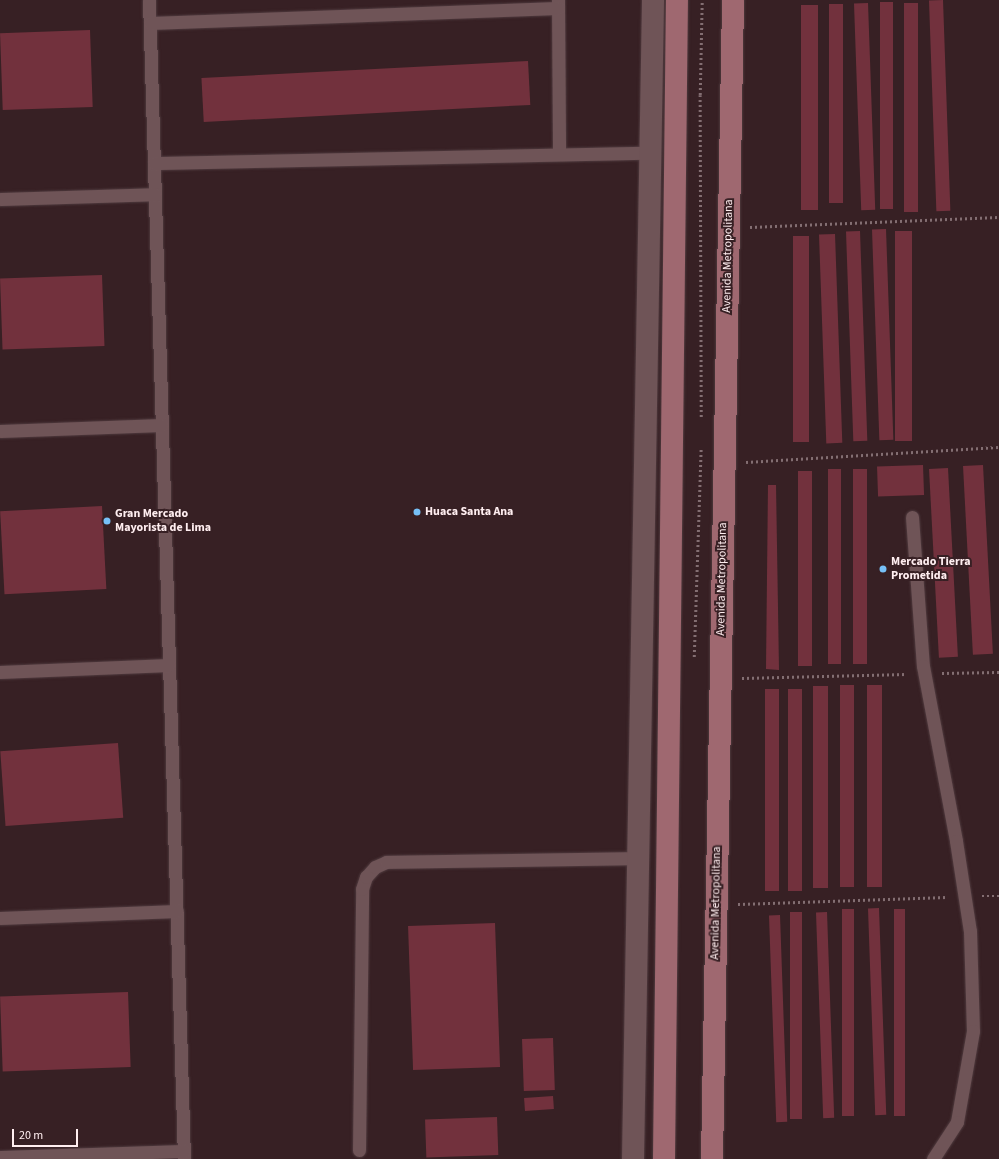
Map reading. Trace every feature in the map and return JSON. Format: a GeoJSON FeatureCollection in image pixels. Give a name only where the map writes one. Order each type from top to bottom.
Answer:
{"type":"FeatureCollection","features":[{"type":"Feature","properties":{"kind":"main road"},"geometry":{"type":"LineString","coordinates":[[664,1159],[677,0]]}},
{"type":"Feature","properties":{"kind":"main road","name":"Avenida Metropolitana"},"geometry":{"type":"LineString","coordinates":[[712,1159],[733,0]]}},
{"type":"Feature","properties":{"kind":"street"},"geometry":{"type":"LineString","coordinates":[[633,1159],[653,0]]}},
{"type":"Feature","properties":{"kind":"lane"},"geometry":{"type":"LineString","coordinates":[[0,1157],[184,1155],[149,0]]}},
{"type":"Feature","properties":{"kind":"lane"},"geometry":{"type":"LineString","coordinates":[[150,23],[558,4],[559,154]]}},
{"type":"Feature","properties":{"kind":"lane"},"geometry":{"type":"LineString","coordinates":[[154,163],[650,153]]}},
{"type":"Feature","properties":{"kind":"lane"},"geometry":{"type":"LineString","coordinates":[[0,200],[155,194]]}},
{"type":"Feature","properties":{"kind":"lane"},"geometry":{"type":"LineString","coordinates":[[0,432],[162,425]]}},
{"type":"Feature","properties":{"kind":"lane"},"geometry":{"type":"LineString","coordinates":[[912,517],[924,674],[970,931],[973,1031],[957,1122],[934,1159]]}},
{"type":"Feature","properties":{"kind":"lane"},"geometry":{"type":"LineString","coordinates":[[0,672],[169,665]]}},
{"type":"Feature","properties":{"kind":"lane"},"geometry":{"type":"LineString","coordinates":[[359,1150],[362,889],[366,877],[375,867],[386,862],[638,858]]}},
{"type":"Feature","properties":{"kind":"lane"},"geometry":{"type":"LineString","coordinates":[[0,918],[177,911]]}},
{"type":"Feature","properties":{"kind":"path"},"geometry":{"type":"LineString","coordinates":[[728,227],[999,217]]}},
{"type":"Feature","properties":{"kind":"path"},"geometry":{"type":"LineString","coordinates":[[724,464],[999,447]]}},
{"type":"Feature","properties":{"kind":"path"},"geometry":{"type":"LineString","coordinates":[[720,679],[999,672]]}},
{"type":"Feature","properties":{"kind":"path"},"geometry":{"type":"LineString","coordinates":[[716,904],[999,896]]}},
{"type":"Feature","properties":{"kind":"building"},"geometry":{"type":"Polygon","coordinates":[[[929,0],[943,0],[950,211],[936,211],[929,0]]]}},
{"type":"Feature","properties":{"kind":"building"},"geometry":{"type":"Polygon","coordinates":[[[880,2],[893,2],[893,209],[880,209],[880,2]]]}},
{"type":"Feature","properties":{"kind":"building"},"geometry":{"type":"Polygon","coordinates":[[[854,3],[868,3],[875,210],[861,210],[854,3]]]}},
{"type":"Feature","properties":{"kind":"building"},"geometry":{"type":"Polygon","coordinates":[[[904,3],[918,3],[918,212],[904,212],[904,3]]]}},
{"type":"Feature","properties":{"kind":"building"},"geometry":{"type":"Polygon","coordinates":[[[829,4],[843,4],[843,203],[829,203],[829,4]]]}},
{"type":"Feature","properties":{"kind":"building"},"geometry":{"type":"Polygon","coordinates":[[[801,5],[818,5],[818,210],[801,210],[801,5]]]}},
{"type":"Feature","properties":{"kind":"building"},"geometry":{"type":"Polygon","coordinates":[[[90,30],[93,107],[3,110],[0,33],[90,30]]]}},
{"type":"Feature","properties":{"kind":"building"},"geometry":{"type":"Polygon","coordinates":[[[528,61],[530,105],[204,122],[201,78],[528,61]]]}},
{"type":"Feature","properties":{"kind":"building"},"geometry":{"type":"Polygon","coordinates":[[[872,229],[886,229],[893,440],[879,440],[872,229]]]}},
{"type":"Feature","properties":{"kind":"building"},"geometry":{"type":"Polygon","coordinates":[[[846,231],[860,231],[867,441],[853,441],[846,231]]]}},
{"type":"Feature","properties":{"kind":"building"},"geometry":{"type":"Polygon","coordinates":[[[895,231],[912,231],[912,441],[895,441],[895,231]]]}},
{"type":"Feature","properties":{"kind":"building"},"geometry":{"type":"Polygon","coordinates":[[[835,234],[842,443],[826,443],[819,235],[835,234]]]}},
{"type":"Feature","properties":{"kind":"building"},"geometry":{"type":"Polygon","coordinates":[[[793,236],[809,236],[809,442],[793,442],[793,236]]]}},
{"type":"Feature","properties":{"kind":"building"},"geometry":{"type":"Polygon","coordinates":[[[102,275],[104,346],[3,350],[0,279],[102,275]]]}},
{"type":"Feature","properties":{"kind":"building"},"geometry":{"type":"Polygon","coordinates":[[[923,465],[924,495],[878,497],[877,467],[923,465]]]}},
{"type":"Feature","properties":{"kind":"building"},"geometry":{"type":"Polygon","coordinates":[[[983,465],[993,654],[973,655],[963,466],[983,465]]]}},
{"type":"Feature","properties":{"kind":"building"},"geometry":{"type":"Polygon","coordinates":[[[948,468],[958,657],[939,658],[929,469],[948,468]]]}},
{"type":"Feature","properties":{"kind":"building"},"geometry":{"type":"Polygon","coordinates":[[[828,469],[841,469],[841,664],[828,664],[828,469]]]}},
{"type":"Feature","properties":{"kind":"building"},"geometry":{"type":"Polygon","coordinates":[[[853,469],[867,469],[867,664],[853,664],[853,469]]]}},
{"type":"Feature","properties":{"kind":"building"},"geometry":{"type":"Polygon","coordinates":[[[798,471],[812,471],[812,666],[798,666],[798,471]]]}},
{"type":"Feature","properties":{"kind":"building"},"geometry":{"type":"Polygon","coordinates":[[[768,485],[776,485],[779,670],[766,669],[768,485]]]}},
{"type":"Feature","properties":{"kind":"building"},"geometry":{"type":"Polygon","coordinates":[[[102,506],[106,589],[4,594],[0,511],[102,506]]]}},
{"type":"Feature","properties":{"kind":"building"},"geometry":{"type":"Polygon","coordinates":[[[840,685],[854,685],[854,887],[840,887],[840,685]]]}},
{"type":"Feature","properties":{"kind":"building"},"geometry":{"type":"Polygon","coordinates":[[[867,685],[882,685],[882,887],[867,887],[867,685]]]}},
{"type":"Feature","properties":{"kind":"building"},"geometry":{"type":"Polygon","coordinates":[[[813,686],[828,686],[828,888],[813,888],[813,686]]]}},
{"type":"Feature","properties":{"kind":"building"},"geometry":{"type":"Polygon","coordinates":[[[765,689],[779,689],[779,891],[765,891],[765,689]]]}},
{"type":"Feature","properties":{"kind":"building"},"geometry":{"type":"Polygon","coordinates":[[[788,689],[802,689],[802,891],[788,891],[788,689]]]}},
{"type":"Feature","properties":{"kind":"building"},"geometry":{"type":"Polygon","coordinates":[[[118,743],[123,818],[6,826],[0,751],[118,743]]]}},
{"type":"Feature","properties":{"kind":"building"},"geometry":{"type":"Polygon","coordinates":[[[868,908],[879,908],[886,1115],[875,1115],[868,908]]]}},
{"type":"Feature","properties":{"kind":"building"},"geometry":{"type":"Polygon","coordinates":[[[842,909],[854,909],[854,1116],[842,1116],[842,909]]]}},
{"type":"Feature","properties":{"kind":"building"},"geometry":{"type":"Polygon","coordinates":[[[894,909],[905,909],[905,1116],[894,1116],[894,909]]]}},
{"type":"Feature","properties":{"kind":"building"},"geometry":{"type":"Polygon","coordinates":[[[790,912],[802,912],[802,1119],[790,1119],[790,912]]]}},
{"type":"Feature","properties":{"kind":"building"},"geometry":{"type":"Polygon","coordinates":[[[816,912],[827,912],[834,1118],[823,1118],[816,912]]]}},
{"type":"Feature","properties":{"kind":"building"},"geometry":{"type":"Polygon","coordinates":[[[769,915],[780,915],[787,1122],[776,1122],[769,915]]]}},
{"type":"Feature","properties":{"kind":"building"},"geometry":{"type":"Polygon","coordinates":[[[495,923],[500,1067],[413,1070],[408,926],[495,923]]]}},
{"type":"Feature","properties":{"kind":"building"},"geometry":{"type":"Polygon","coordinates":[[[128,992],[131,1067],[3,1071],[0,996],[128,992]]]}},
{"type":"Feature","properties":{"kind":"building"},"geometry":{"type":"Polygon","coordinates":[[[553,1038],[555,1090],[524,1091],[522,1039],[553,1038]]]}},
{"type":"Feature","properties":{"kind":"building"},"geometry":{"type":"Polygon","coordinates":[[[553,1096],[554,1109],[525,1111],[524,1098],[553,1096]]]}},
{"type":"Feature","properties":{"kind":"building"},"geometry":{"type":"Polygon","coordinates":[[[497,1117],[498,1155],[426,1157],[425,1120],[497,1117]]]}},
{"type":"Feature","properties":{"kind":"place","name":"Huaca Santa Ana"},"geometry":{"type":"Point","coordinates":[417,512]}},
{"type":"Feature","properties":{"kind":"place","name":"Gran Mercado Mayorista de Lima"},"geometry":{"type":"Point","coordinates":[107,521]}},
{"type":"Feature","properties":{"kind":"place","name":"Mercado Tierra Prometida"},"geometry":{"type":"Point","coordinates":[883,569]}}]}
